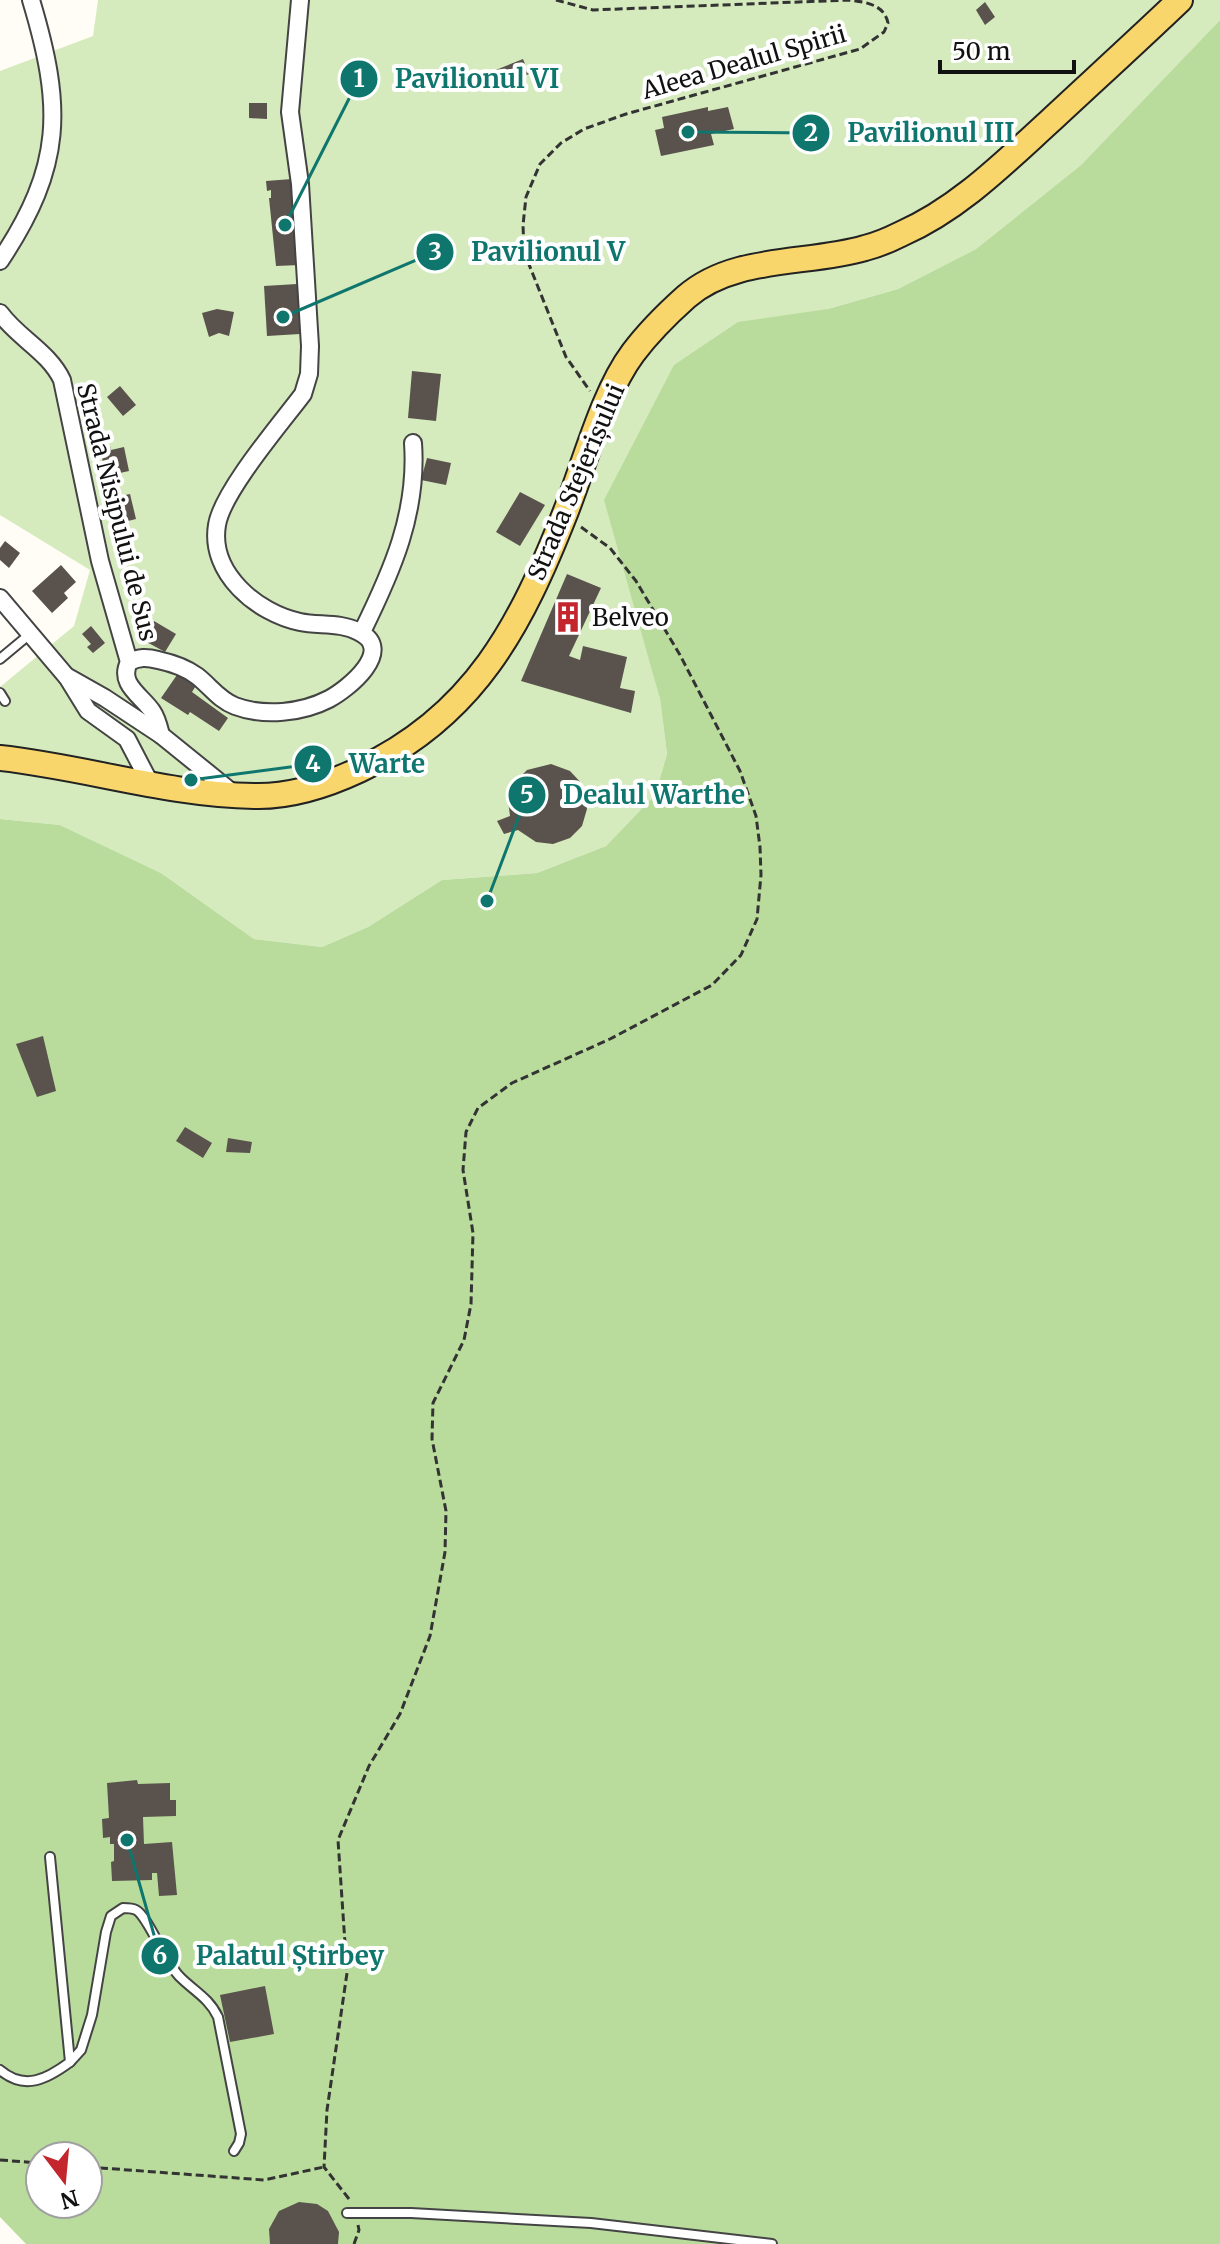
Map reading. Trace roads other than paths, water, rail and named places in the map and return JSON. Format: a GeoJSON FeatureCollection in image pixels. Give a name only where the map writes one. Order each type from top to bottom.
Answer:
{"type":"FeatureCollection","features":[{"type":"Feature","properties":{"kind":"main road","name":"Strada Stejerișului"},"geometry":{"type":"LineString","coordinates":[[0,758],[150,783],[258,796],[289,792],[342,778],[398,750],[428,730],[482,675],[504,644],[565,515],[605,411],[631,356],[691,293],[717,278],[758,267],[863,249],[903,234],[940,213],[998,169],[1180,0]]}},
{"type":"Feature","properties":{"kind":"street"},"geometry":{"type":"LineString","coordinates":[[0,261],[41,187],[54,124],[52,83],[31,0]]}},
{"type":"Feature","properties":{"kind":"street"},"geometry":{"type":"LineString","coordinates":[[129,662],[143,657],[174,664],[198,677],[221,699],[234,705],[252,710],[289,711],[330,699],[357,680],[372,655],[371,645],[362,632],[342,626],[296,621],[253,600],[235,584],[223,565],[217,540],[217,525],[231,491],[303,394],[309,374],[300,184],[290,112],[300,0]]}},
{"type":"Feature","properties":{"kind":"street","name":"Strada Nisipului de Sus"},"geometry":{"type":"LineString","coordinates":[[0,313],[12,328],[56,367],[62,380],[100,561],[129,662],[125,672],[129,684],[153,712],[161,735]]}},
{"type":"Feature","properties":{"kind":"street"},"geometry":{"type":"LineString","coordinates":[[362,632],[384,588],[411,508],[415,475],[413,443]]}},
{"type":"Feature","properties":{"kind":"street"},"geometry":{"type":"LineString","coordinates":[[0,598],[66,676],[88,711],[127,739],[150,783]]}},
{"type":"Feature","properties":{"kind":"street"},"geometry":{"type":"LineString","coordinates":[[66,676],[161,735],[235,795]]}},
{"type":"Feature","properties":{"kind":"lane"},"geometry":{"type":"LineString","coordinates":[[0,659],[30,634]]}},
{"type":"Feature","properties":{"kind":"lane"},"geometry":{"type":"LineString","coordinates":[[50,1857],[70,2062]]}},
{"type":"Feature","properties":{"kind":"lane"},"geometry":{"type":"LineString","coordinates":[[0,2070],[7,2076],[28,2083],[50,2076],[81,2050],[92,2015],[111,1916],[123,1908],[136,1910],[178,1976],[211,2002],[218,2017],[241,2134],[234,2151]]}},
{"type":"Feature","properties":{"kind":"lane"},"geometry":{"type":"LineString","coordinates":[[351,2214],[411,2213],[591,2223],[772,2244]]}},
{"type":"Feature","properties":{"kind":"place","name":"Pavilionul III"},"geometry":{"type":"Point","coordinates":[688,132]}},
{"type":"Feature","properties":{"kind":"place","name":"Pavilionul VI"},"geometry":{"type":"Point","coordinates":[285,225]}},
{"type":"Feature","properties":{"kind":"place","name":"Pavilionul V"},"geometry":{"type":"Point","coordinates":[283,317]}},
{"type":"Feature","properties":{"kind":"place","name":"Belveo"},"geometry":{"type":"Point","coordinates":[568,617]}},
{"type":"Feature","properties":{"kind":"place","name":"Warte"},"geometry":{"type":"Point","coordinates":[191,780]}},
{"type":"Feature","properties":{"kind":"place","name":"Dealul Warthe"},"geometry":{"type":"Point","coordinates":[487,901]}},
{"type":"Feature","properties":{"kind":"place","name":"Palatul Știrbey"},"geometry":{"type":"Point","coordinates":[127,1840]}}]}
